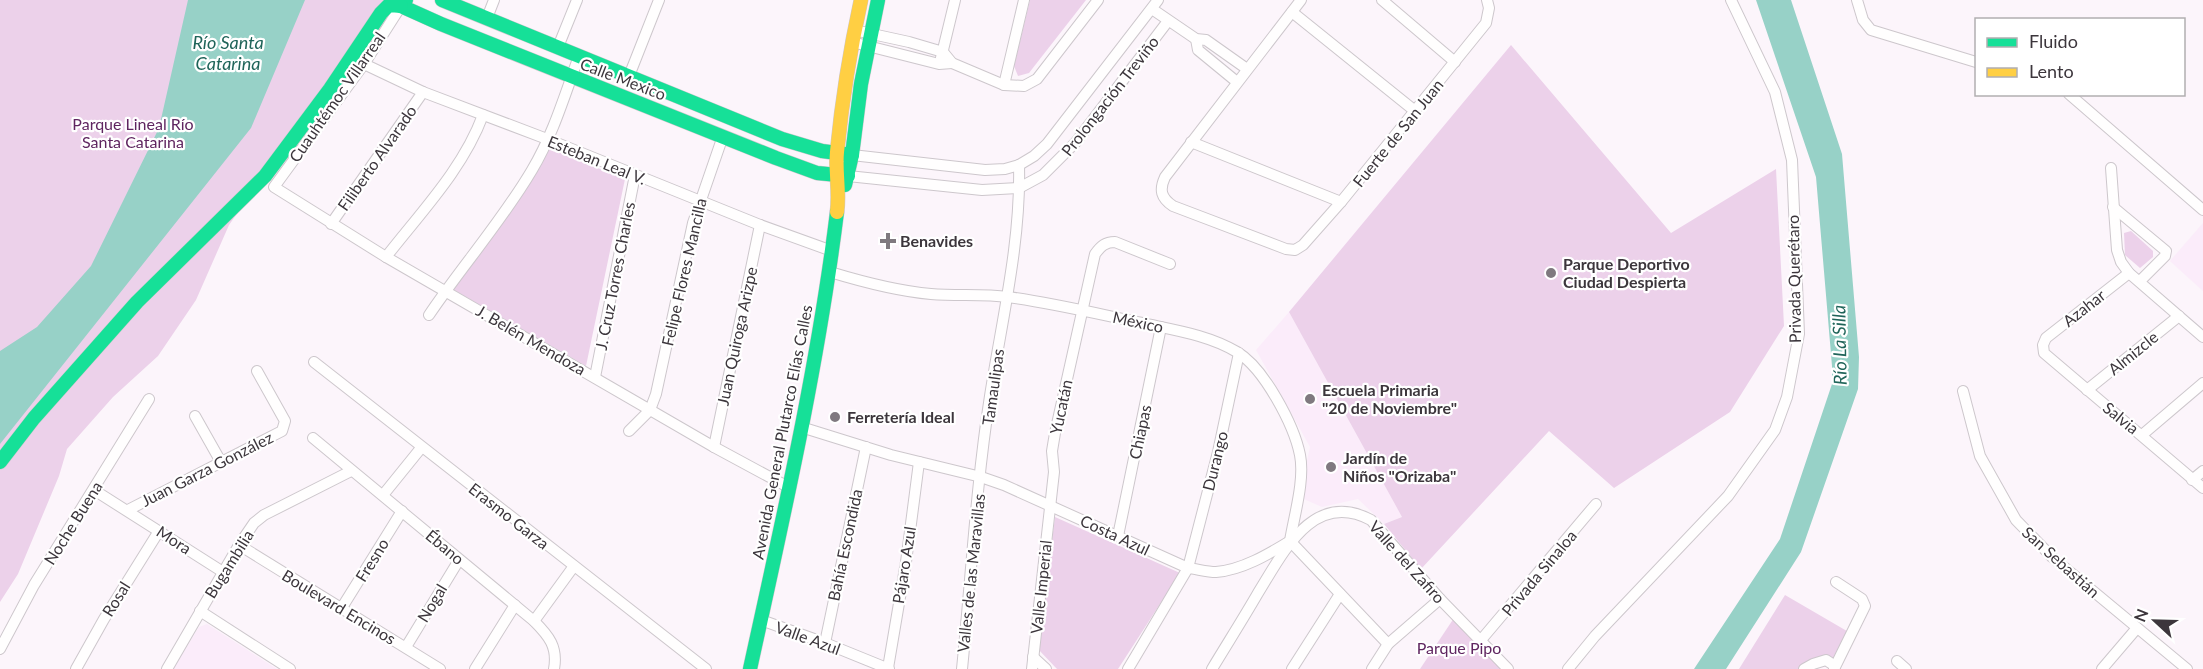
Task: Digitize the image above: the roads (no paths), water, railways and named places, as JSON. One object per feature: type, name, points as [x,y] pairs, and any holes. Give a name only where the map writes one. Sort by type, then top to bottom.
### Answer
[{"type":"main road","name":"Calle Mexico","points":[[442,0],[804,147],[852,155]]},
{"type":"main road","name":"Avenida General Plutarco Elías Calles","points":[[842,175],[837,153],[853,36],[861,0]]},
{"type":"main road","name":"Avenida General Plutarco Elías Calles","points":[[750,669],[790,488],[830,272],[842,175],[852,155],[869,39],[878,0]]},
{"type":"main road","name":"Calle Mexico","points":[[403,3],[571,77],[800,167],[842,175]]},
{"type":"main road","points":[[0,462],[34,418],[137,302],[265,176],[330,89],[381,13],[389,5],[403,3]]},
{"type":"street","points":[[487,18],[494,0]]},
{"type":"street","points":[[558,47],[577,0]]},
{"type":"street","points":[[629,76],[659,0]]},
{"type":"street","points":[[939,64],[955,0]]},
{"type":"street","points":[[1004,85],[1024,0]]},
{"type":"street","points":[[869,39],[939,64],[952,63],[1004,85],[1017,87],[1031,84],[1037,79],[1098,0]]},
{"type":"street","points":[[1301,0],[1191,142],[1341,202]]},
{"type":"street","points":[[1382,0],[1455,62]]},
{"type":"street","name":"Privada Querétaro","points":[[1568,669],[1595,636],[1728,496],[1775,430],[1787,398],[1799,334],[1791,160],[1775,92],[1731,0]]},
{"type":"street","points":[[1857,0],[1863,20],[1872,30],[1975,61]]},
{"type":"street","name":"Cuauhtémoc Villarreal","points":[[274,188],[364,64],[403,3]]},
{"type":"street","name":"Fuerte de San Juan","points":[[1191,142],[1165,177],[1161,192],[1164,200],[1173,206],[1214,222],[1286,249],[1295,250],[1303,245],[1341,202],[1486,23],[1488,4]]},
{"type":"street","points":[[1155,5],[1168,21],[1196,39],[1206,40],[1247,69]]},
{"type":"street","name":"Prolongación Treviño","points":[[852,155],[985,170],[1005,169],[1019,165],[1034,156],[1061,128],[1155,5]]},
{"type":"street","points":[[1292,12],[1415,111]]},
{"type":"street","name":"Prolongación Treviño","points":[[842,175],[982,190],[1019,188],[1043,175],[1076,142],[1168,21]]},
{"type":"street","points":[[853,36],[943,52],[952,63]]},
{"type":"street","points":[[1196,39],[1198,50],[1237,82]]},
{"type":"street","points":[[429,315],[534,168],[579,56]]},
{"type":"street","name":"Esteban Leal V.","points":[[364,64],[423,92],[547,139],[760,225],[832,251]]},
{"type":"street","name":"Filiberto Alvarado","points":[[331,224],[423,92]]},
{"type":"street","points":[[2071,96],[2203,210]]},
{"type":"street","points":[[386,257],[462,158],[475,136],[483,115]]},
{"type":"street","name":"Felipe Flores Mancilla","points":[[650,410],[660,380],[699,201],[723,136]]},
{"type":"street","points":[[1007,297],[1019,188],[1019,165]]},
{"type":"street","points":[[2111,168],[2117,250],[2121,262],[2129,273],[2203,337]]},
{"type":"street","name":"J. Cruz Torres Charles","points":[[595,377],[635,175]]},
{"type":"street","name":"J. Belén Mendoza","points":[[274,188],[386,257],[714,447],[790,488]]},
{"type":"street","points":[[2113,207],[2166,251],[2165,256],[2140,281]]},
{"type":"street","name":"Juan Quiroga Arizpe","points":[[714,447],[760,225]]},
{"type":"street","name":"Yucatán","points":[[1050,504],[1055,433],[1095,254],[1108,242],[1115,242],[1170,264]]},
{"type":"street","name":"México","points":[[830,272],[903,291],[1007,297],[1082,310],[1200,336],[1239,353],[1256,369],[1292,432],[1300,456],[1300,480],[1290,541]]},
{"type":"street","name":"Azahar","points":[[2043,345],[2046,338],[2129,273]]},
{"type":"street","name":"Tamaulipas","points":[[981,477],[990,398],[1007,297]]},
{"type":"street","name":"Almizcle","points":[[2087,390],[2179,316]]},
{"type":"street","name":"Chiapas","points":[[1118,536],[1161,327]]},
{"type":"street","name":"Salvia","points":[[2043,345],[2044,352],[2203,488]]},
{"type":"street","name":"Durango","points":[[1128,669],[1188,568],[1218,452],[1239,353]]},
{"type":"street","name":"Erasmo Garza","points":[[314,362],[706,669]]},
{"type":"street","name":"Juan Garza González","points":[[128,510],[282,431],[285,422],[257,370]]},
{"type":"street","points":[[2142,435],[2203,384]]},
{"type":"street","name":"San Sebastián","points":[[1963,391],[1980,456],[2016,520],[2052,557],[2187,669]]},
{"type":"street","name":"Noche Buena","points":[[0,649],[34,585],[149,399]]},
{"type":"street","points":[[629,430],[650,410]]},
{"type":"street","points":[[195,416],[221,462]]},
{"type":"street","name":"Costa Azul","points":[[801,427],[919,462],[981,477],[1050,504],[1188,568],[1216,572],[1237,568],[1290,541]]},
{"type":"street","name":"Ébano","points":[[313,438],[534,621],[553,642],[556,652],[554,669]]},
{"type":"street","name":"Bahía Escondida","points":[[825,643],[866,447]]},
{"type":"street","points":[[383,495],[421,448]]},
{"type":"street","name":"Pájaro Azul","points":[[888,669],[906,562],[919,462]]},
{"type":"street","name":"Bugambilia","points":[[167,669],[238,545],[254,523],[264,515],[351,471]]},
{"type":"street","points":[[2193,480],[2203,471]]},
{"type":"street","name":"Valles de las Maravillas","points":[[962,669],[981,477]]},
{"type":"street","name":"Mora","points":[[94,490],[223,572]]},
{"type":"street","name":"Valle Imperial","points":[[1032,669],[1050,504]]},
{"type":"street","points":[[1296,504],[1307,516],[1315,520]]},
{"type":"street","name":"Privada Sinaloa","points":[[1481,640],[1596,504]]},
{"type":"street","name":"Fresno","points":[[341,609],[402,511]]},
{"type":"street","name":"Valle del Zafiro","points":[[1290,541],[1315,520],[1328,514],[1346,512],[1360,514],[1371,520],[1440,599],[1508,669]]},
{"type":"street","name":"Rosal","points":[[76,669],[159,531]]},
{"type":"street","points":[[1212,669],[1290,541],[1388,644]]},
{"type":"street","name":"Boulevard Encinos","points":[[238,545],[440,669]]},
{"type":"street","name":"Nogal","points":[[406,647],[459,560]]},
{"type":"street","points":[[534,621],[574,566]]},
{"type":"street","points":[[1804,669],[1826,660],[1834,667],[1863,614],[1865,606],[1862,599],[1836,582]]},
{"type":"street","points":[[1292,669],[1340,594]]},
{"type":"street","points":[[1372,669],[1388,644],[1440,599]]},
{"type":"street","points":[[475,669],[515,605]]},
{"type":"street","points":[[200,611],[290,669]]},
{"type":"street","name":"Valle Azul","points":[[761,620],[888,669]]},
{"type":"street","points":[[2102,669],[2138,628]]},
{"type":"street","points":[[1033,657],[1046,669]]},
{"type":"water","name":"Río Santa Catarina","points":[[188,0],[305,0],[251,128],[0,444],[0,351],[37,327],[91,266],[159,128]]},
{"type":"water","name":"Río La Silla","points":[[1756,0],[1791,0],[1842,154],[1859,357],[1858,389],[1801,552],[1726,669],[1694,669],[1780,539],[1832,384],[1816,177]]},
{"type":"place","name":"Benavides","points":[[888,241]]},
{"type":"place","name":"Parque Deportivo Ciudad Despierta","points":[[1551,273]]},
{"type":"place","name":"Escuela Primaria \"20 de Noviembre\"","points":[[1310,399]]},
{"type":"place","name":"Ferretería Ideal","points":[[835,417]]},
{"type":"place","name":"Jardín de Niños \"Orizaba\"","points":[[1331,467]]},
{"type":"park label","name":"Parque Lineal Río Santa Catarina","points":[[133,133]]},
{"type":"park label","name":"Parque Pipo","points":[[1459,648]]}]
